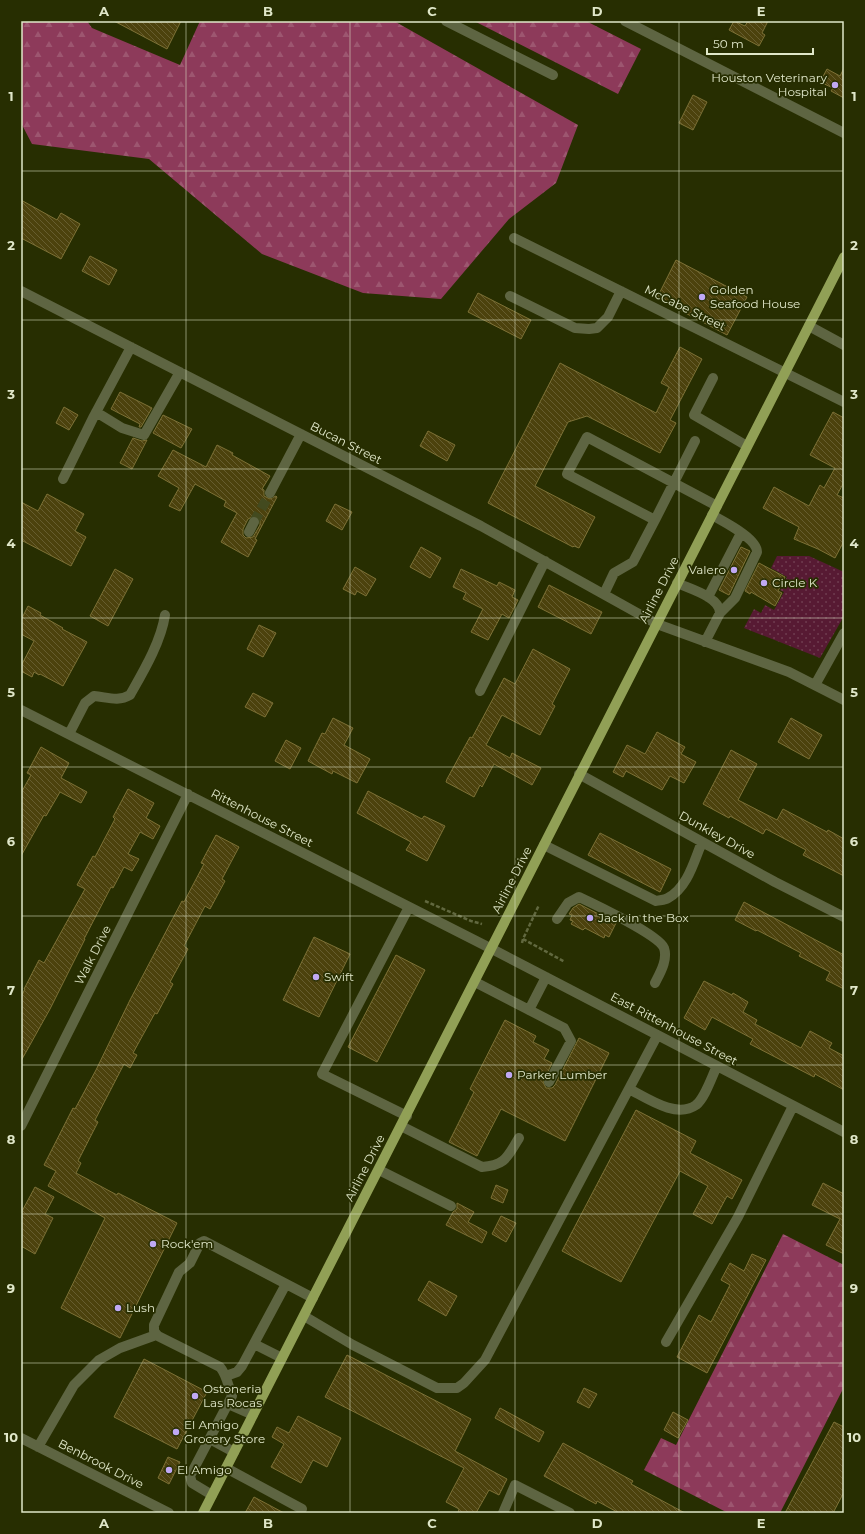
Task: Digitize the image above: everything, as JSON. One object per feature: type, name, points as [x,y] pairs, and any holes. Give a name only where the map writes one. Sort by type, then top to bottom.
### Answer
[{"type":"main road","name":"Airline Drive","points":[[203,1513],[407,1116],[579,774],[844,257]]},
{"type":"street","points":[[446,21],[554,75]]},
{"type":"street","points":[[625,21],[844,133]]},
{"type":"street","name":"McCabe Street","points":[[514,238],[844,402]]},
{"type":"street","name":"Bucan Street","points":[[21,291],[481,526],[657,624],[789,672],[844,700]]},
{"type":"street","points":[[510,296],[575,328],[589,329],[597,328],[608,317],[621,291]]},
{"type":"street","points":[[809,326],[844,344]]},
{"type":"street","points":[[63,479],[96,412],[131,347]]},
{"type":"street","points":[[96,412],[122,428],[144,435],[180,372]]},
{"type":"street","points":[[713,378],[694,414],[747,446]]},
{"type":"street","points":[[270,493],[301,434]]},
{"type":"street","points":[[655,520],[567,474],[587,437],[674,483],[715,510],[751,541],[757,550],[735,598],[720,613],[705,642]]},
{"type":"street","points":[[604,594],[614,573],[634,562],[695,441]]},
{"type":"street","points":[[249,532],[254,522]]},
{"type":"street","points":[[708,597],[741,533]]},
{"type":"street","points":[[480,690],[545,561]]},
{"type":"street","points":[[677,583],[708,597],[718,605],[720,613]]},
{"type":"street","points":[[69,734],[85,703],[94,696],[115,700],[125,698],[130,695],[159,639],[163,627],[164,615]]},
{"type":"street","points":[[815,685],[844,633]]},
{"type":"street","name":"Rittenhouse Street","points":[[21,710],[492,949]]},
{"type":"street","name":"Dunkley Drive","points":[[579,774],[775,882],[844,917]]},
{"type":"street","name":"Walk Drive","points":[[21,1126],[188,794]]},
{"type":"street","points":[[544,845],[656,901],[668,899],[680,888],[686,880],[702,842]]},
{"type":"street","points":[[557,918],[568,903],[579,897],[657,939],[664,947],[665,959],[655,983]]},
{"type":"street","points":[[407,1116],[322,1074],[409,907]]},
{"type":"street","name":"East Rittenhouse Street","points":[[492,949],[844,1132]]},
{"type":"street","points":[[529,1010],[546,977]]},
{"type":"street","points":[[475,982],[564,1028],[571,1041],[549,1082]]},
{"type":"street","points":[[304,1316],[353,1345],[437,1388],[457,1388],[464,1383],[485,1360],[658,1036]]},
{"type":"street","points":[[629,1089],[666,1107],[683,1110],[696,1104],[700,1099],[717,1066]]},
{"type":"street","points":[[666,1342],[738,1217],[792,1106]]},
{"type":"street","points":[[401,1126],[482,1167],[495,1166],[504,1161],[519,1138]]},
{"type":"street","points":[[379,1170],[451,1206]]},
{"type":"street","points":[[212,1495],[192,1483],[190,1476],[232,1396],[226,1376],[220,1367],[156,1335],[154,1331],[154,1325],[180,1272],[190,1264],[200,1243],[204,1241],[313,1298]]},
{"type":"street","points":[[226,1376],[236,1372],[242,1366],[286,1284]]},
{"type":"street","points":[[38,1447],[74,1385],[99,1360],[120,1348],[156,1335]]},
{"type":"street","points":[[254,1344],[282,1358]]},
{"type":"street","points":[[228,1404],[253,1415]]},
{"type":"street","name":"Benbrook Drive","points":[[21,1438],[169,1513]]},
{"type":"street","points":[[210,1439],[234,1452]]},
{"type":"street","points":[[226,1468],[302,1509]]},
{"type":"street","points":[[503,1513],[515,1485],[570,1513]]},
{"type":"path","points":[[522,943],[539,905]]},
{"type":"path","points":[[523,938],[565,962]]},
{"type":"shaded area","points":[[777,556],[809,556],[844,572],[844,616],[820,658],[744,628],[754,609],[761,613],[765,605],[774,610],[784,592],[780,590],[787,577],[771,568]]},
{"type":"green space","points":[[21,21],[87,21],[92,28],[180,65],[200,21],[394,21],[578,125],[556,183],[509,219],[441,299],[363,293],[262,254],[149,159],[32,144],[21,123]]},
{"type":"green space","points":[[474,21],[586,21],[641,49],[618,94]]},
{"type":"green space","points":[[783,1234],[844,1265],[844,1387],[780,1513],[728,1513],[644,1470],[661,1438],[676,1445]]},
{"type":"building","points":[[114,21],[181,21],[167,49]]},
{"type":"building","points":[[734,21],[745,26],[748,21],[768,21],[762,33],[765,35],[759,46],[729,30]]},
{"type":"building","name":"Houston Veterinary Hospital","points":[[844,68],[844,98],[831,91],[833,88],[820,82],[827,69],[840,76]]},
{"type":"building","points":[[693,95],[707,102],[693,130],[679,123]]},
{"type":"building","points":[[21,200],[57,220],[61,213],[80,224],[61,259],[21,238]]},
{"type":"building","points":[[90,256],[117,270],[109,285],[82,271]]},
{"type":"building","name":"Golden Seafood House","points":[[676,260],[747,297],[727,335],[657,298]]},
{"type":"building","points":[[478,293],[531,320],[521,339],[468,312]]},
{"type":"building","points":[[680,347],[702,359],[670,420],[676,423],[660,453],[587,416],[568,422],[535,486],[595,517],[579,548],[573,547],[488,503],[560,363],[656,413],[669,387],[661,383]]},
{"type":"building","points":[[120,392],[152,408],[141,427],[139,427],[140,424],[111,409]]},
{"type":"building","points":[[64,407],[78,415],[69,430],[56,423]]},
{"type":"building","points":[[833,412],[844,418],[844,482],[837,495],[844,498],[844,541],[835,558],[794,539],[799,527],[763,508],[774,487],[809,506],[820,485],[824,488],[835,468],[810,455]]},
{"type":"building","points":[[163,415],[192,429],[181,448],[153,433]]},
{"type":"building","points":[[428,431],[455,445],[447,461],[420,446]]},
{"type":"building","points":[[133,438],[142,441],[147,440],[132,469],[120,463]]},
{"type":"building","points":[[217,445],[270,476],[262,489],[264,490],[264,496],[270,499],[276,496],[277,497],[255,539],[257,540],[248,557],[221,542],[237,513],[224,506],[226,501],[195,484],[180,511],[169,506],[179,488],[158,476],[173,450],[206,467]],"holes":[[[254,516],[260,519],[260,525],[253,537],[246,538],[243,535],[243,529],[248,519]]]},
{"type":"building","points":[[47,494],[84,514],[75,531],[86,537],[71,566],[21,540],[21,502],[38,511]]},
{"type":"building","points":[[335,504],[352,512],[342,530],[326,521]]},
{"type":"building","points":[[421,547],[441,558],[430,578],[410,567]]},
{"type":"building","name":"Valero","points":[[741,547],[750,551],[729,595],[719,590]]},
{"type":"building","name":"Circle K","points":[[759,563],[785,577],[778,591],[782,593],[775,606],[751,592],[750,594],[745,591]]},
{"type":"building","points":[[355,567],[376,579],[366,596],[357,591],[355,595],[343,589]]},
{"type":"building","points":[[115,569],[133,579],[108,626],[90,616]]},
{"type":"building","points":[[461,569],[497,586],[499,582],[515,590],[512,597],[518,600],[509,618],[502,614],[488,640],[471,632],[483,609],[463,599],[466,593],[453,587]]},
{"type":"building","points":[[549,585],[602,612],[591,634],[538,607]]},
{"type":"building","points":[[28,606],[41,613],[40,615],[63,628],[62,629],[87,642],[63,686],[40,674],[39,675],[34,672],[32,677],[21,671],[21,666],[34,641],[21,634],[21,620]]},
{"type":"building","points":[[259,625],[276,633],[263,657],[247,649]]},
{"type":"building","points":[[533,649],[570,669],[552,704],[555,706],[540,735],[502,715],[486,745],[510,758],[512,753],[541,768],[532,785],[494,764],[482,787],[480,785],[474,797],[446,782],[447,779],[470,737],[472,738],[504,678],[515,684]]},
{"type":"building","points":[[253,693],[273,703],[265,717],[245,707]]},
{"type":"building","points":[[333,718],[353,728],[344,745],[370,759],[357,783],[333,771],[332,774],[308,761],[322,733],[325,734]]},
{"type":"building","points":[[791,718],[822,735],[809,759],[778,742]]},
{"type":"building","points":[[657,732],[685,747],[681,754],[696,762],[684,783],[670,776],[662,790],[626,771],[623,777],[613,772],[627,745],[645,754]]},
{"type":"building","points":[[286,740],[301,748],[290,769],[275,761]]},
{"type":"building","points":[[41,747],[69,763],[61,778],[87,792],[81,803],[60,792],[46,816],[44,815],[21,856],[21,793],[31,775],[27,773]]},
{"type":"building","points":[[731,750],[757,764],[738,800],[777,820],[783,809],[827,832],[828,830],[844,839],[844,876],[803,855],[806,850],[766,829],[763,834],[730,816],[729,818],[703,804]]},
{"type":"building","points":[[128,789],[154,803],[146,818],[160,826],[153,839],[140,832],[128,854],[139,859],[132,871],[124,867],[113,888],[111,887],[50,1009],[21,1061],[21,997],[24,989],[39,960],[44,963],[85,889],[77,885],[93,856],[95,857],[115,819],[113,817]]},
{"type":"building","points":[[368,791],[422,819],[424,816],[445,826],[427,861],[406,850],[411,842],[357,813]]},
{"type":"building","points":[[600,833],[671,869],[660,892],[588,855]]},
{"type":"building","points":[[216,835],[239,847],[222,879],[225,881],[210,909],[205,906],[184,946],[188,949],[170,982],[173,984],[157,1014],[155,1013],[133,1053],[137,1055],[130,1068],[124,1064],[95,1120],[98,1122],[78,1161],[81,1163],[76,1173],[117,1195],[118,1193],[177,1223],[120,1338],[61,1308],[105,1218],[48,1186],[56,1171],[44,1165],[73,1108],[75,1109],[96,1070],[130,1000],[182,901],[184,902],[204,864],[201,863]]},
{"type":"building","points":[[744,902],[844,955],[844,989],[826,980],[830,972],[799,956],[801,953],[735,920]]},
{"type":"building","name":"Jack in the Box","points":[[579,904],[616,923],[609,937],[605,935],[604,938],[585,928],[583,930],[571,924],[573,921],[570,920],[572,915],[569,914],[573,908]]},
{"type":"building","name":"Swift","points":[[314,937],[350,954],[319,1017],[283,1000]]},
{"type":"building","name":"Swift","points":[[396,955],[425,970],[377,1062],[348,1047]]},
{"type":"building","points":[[704,981],[732,995],[733,993],[748,1002],[743,1012],[757,1020],[755,1024],[801,1048],[810,1031],[832,1043],[829,1048],[844,1056],[844,1090],[815,1074],[814,1077],[750,1044],[753,1039],[712,1017],[705,1030],[684,1018]]},
{"type":"building","name":"Parker Lumber","points":[[505,1020],[536,1036],[533,1042],[549,1050],[544,1059],[552,1063],[543,1082],[546,1088],[552,1088],[555,1085],[579,1038],[609,1053],[565,1141],[501,1109],[477,1156],[449,1142],[474,1092],[470,1089]]},
{"type":"building","points":[[636,1110],[696,1141],[690,1153],[742,1180],[732,1199],[727,1196],[712,1224],[693,1214],[708,1186],[680,1171],[621,1282],[562,1251]]},
{"type":"building","points":[[823,1183],[844,1194],[844,1254],[826,1245],[840,1219],[812,1205]]},
{"type":"building","points":[[496,1185],[508,1190],[503,1203],[491,1198]]},
{"type":"building","points":[[35,1187],[54,1197],[45,1214],[53,1218],[35,1254],[21,1246],[21,1213]]},
{"type":"building","points":[[457,1203],[474,1212],[468,1222],[487,1232],[482,1243],[446,1225],[453,1212],[457,1209]]},
{"type":"building","points":[[501,1216],[516,1223],[506,1242],[492,1234]]},
{"type":"building","points":[[752,1254],[766,1260],[707,1373],[677,1357],[699,1315],[711,1322],[730,1285],[721,1280],[730,1263],[744,1271]]},
{"type":"building","points":[[429,1281],[457,1296],[446,1316],[418,1300]]},
{"type":"building","points":[[347,1355],[471,1419],[455,1451],[507,1479],[499,1495],[489,1490],[476,1513],[458,1513],[459,1509],[446,1502],[464,1468],[325,1397]]},
{"type":"building","points":[[144,1359],[207,1392],[177,1449],[114,1417]]},
{"type":"building","points":[[584,1388],[597,1394],[589,1408],[577,1402]]},
{"type":"building","points":[[500,1408],[544,1432],[539,1442],[495,1418]]},
{"type":"building","points":[[673,1412],[688,1420],[678,1438],[664,1430]]},
{"type":"building","points":[[298,1416],[341,1438],[327,1467],[313,1460],[301,1483],[271,1467],[284,1444],[272,1437],[277,1427],[289,1433]]},
{"type":"building","points":[[834,1422],[844,1427],[844,1492],[833,1513],[785,1513]]},
{"type":"building","points":[[563,1443],[633,1481],[631,1484],[685,1513],[619,1513],[597,1501],[596,1504],[544,1476]]},
{"type":"building","name":"El Amigo","points":[[168,1457],[180,1462],[169,1484],[158,1478]]},
{"type":"building","points":[[254,1497],[284,1513],[245,1513]]},
{"type":"tunnel","points":[[254,522],[270,493]]},
{"type":"place","name":"Houston Veterinary Hospital","points":[[835,85]]},
{"type":"place","name":"Golden Seafood House","points":[[702,297]]},
{"type":"place","name":"Valero","points":[[734,570]]},
{"type":"place","name":"Circle K","points":[[764,583]]},
{"type":"place","name":"Jack in the Box","points":[[590,918]]},
{"type":"place","name":"Swift","points":[[316,977]]},
{"type":"place","name":"Parker Lumber","points":[[509,1075]]},
{"type":"place","name":"Rock'em","points":[[153,1244]]},
{"type":"place","name":"Lush","points":[[118,1308]]},
{"type":"place","name":"Ostoneria Las Rocas","points":[[195,1396]]},
{"type":"place","name":"El Amigo Grocery Store","points":[[176,1432]]},
{"type":"place","name":"El Amigo","points":[[169,1470]]}]
